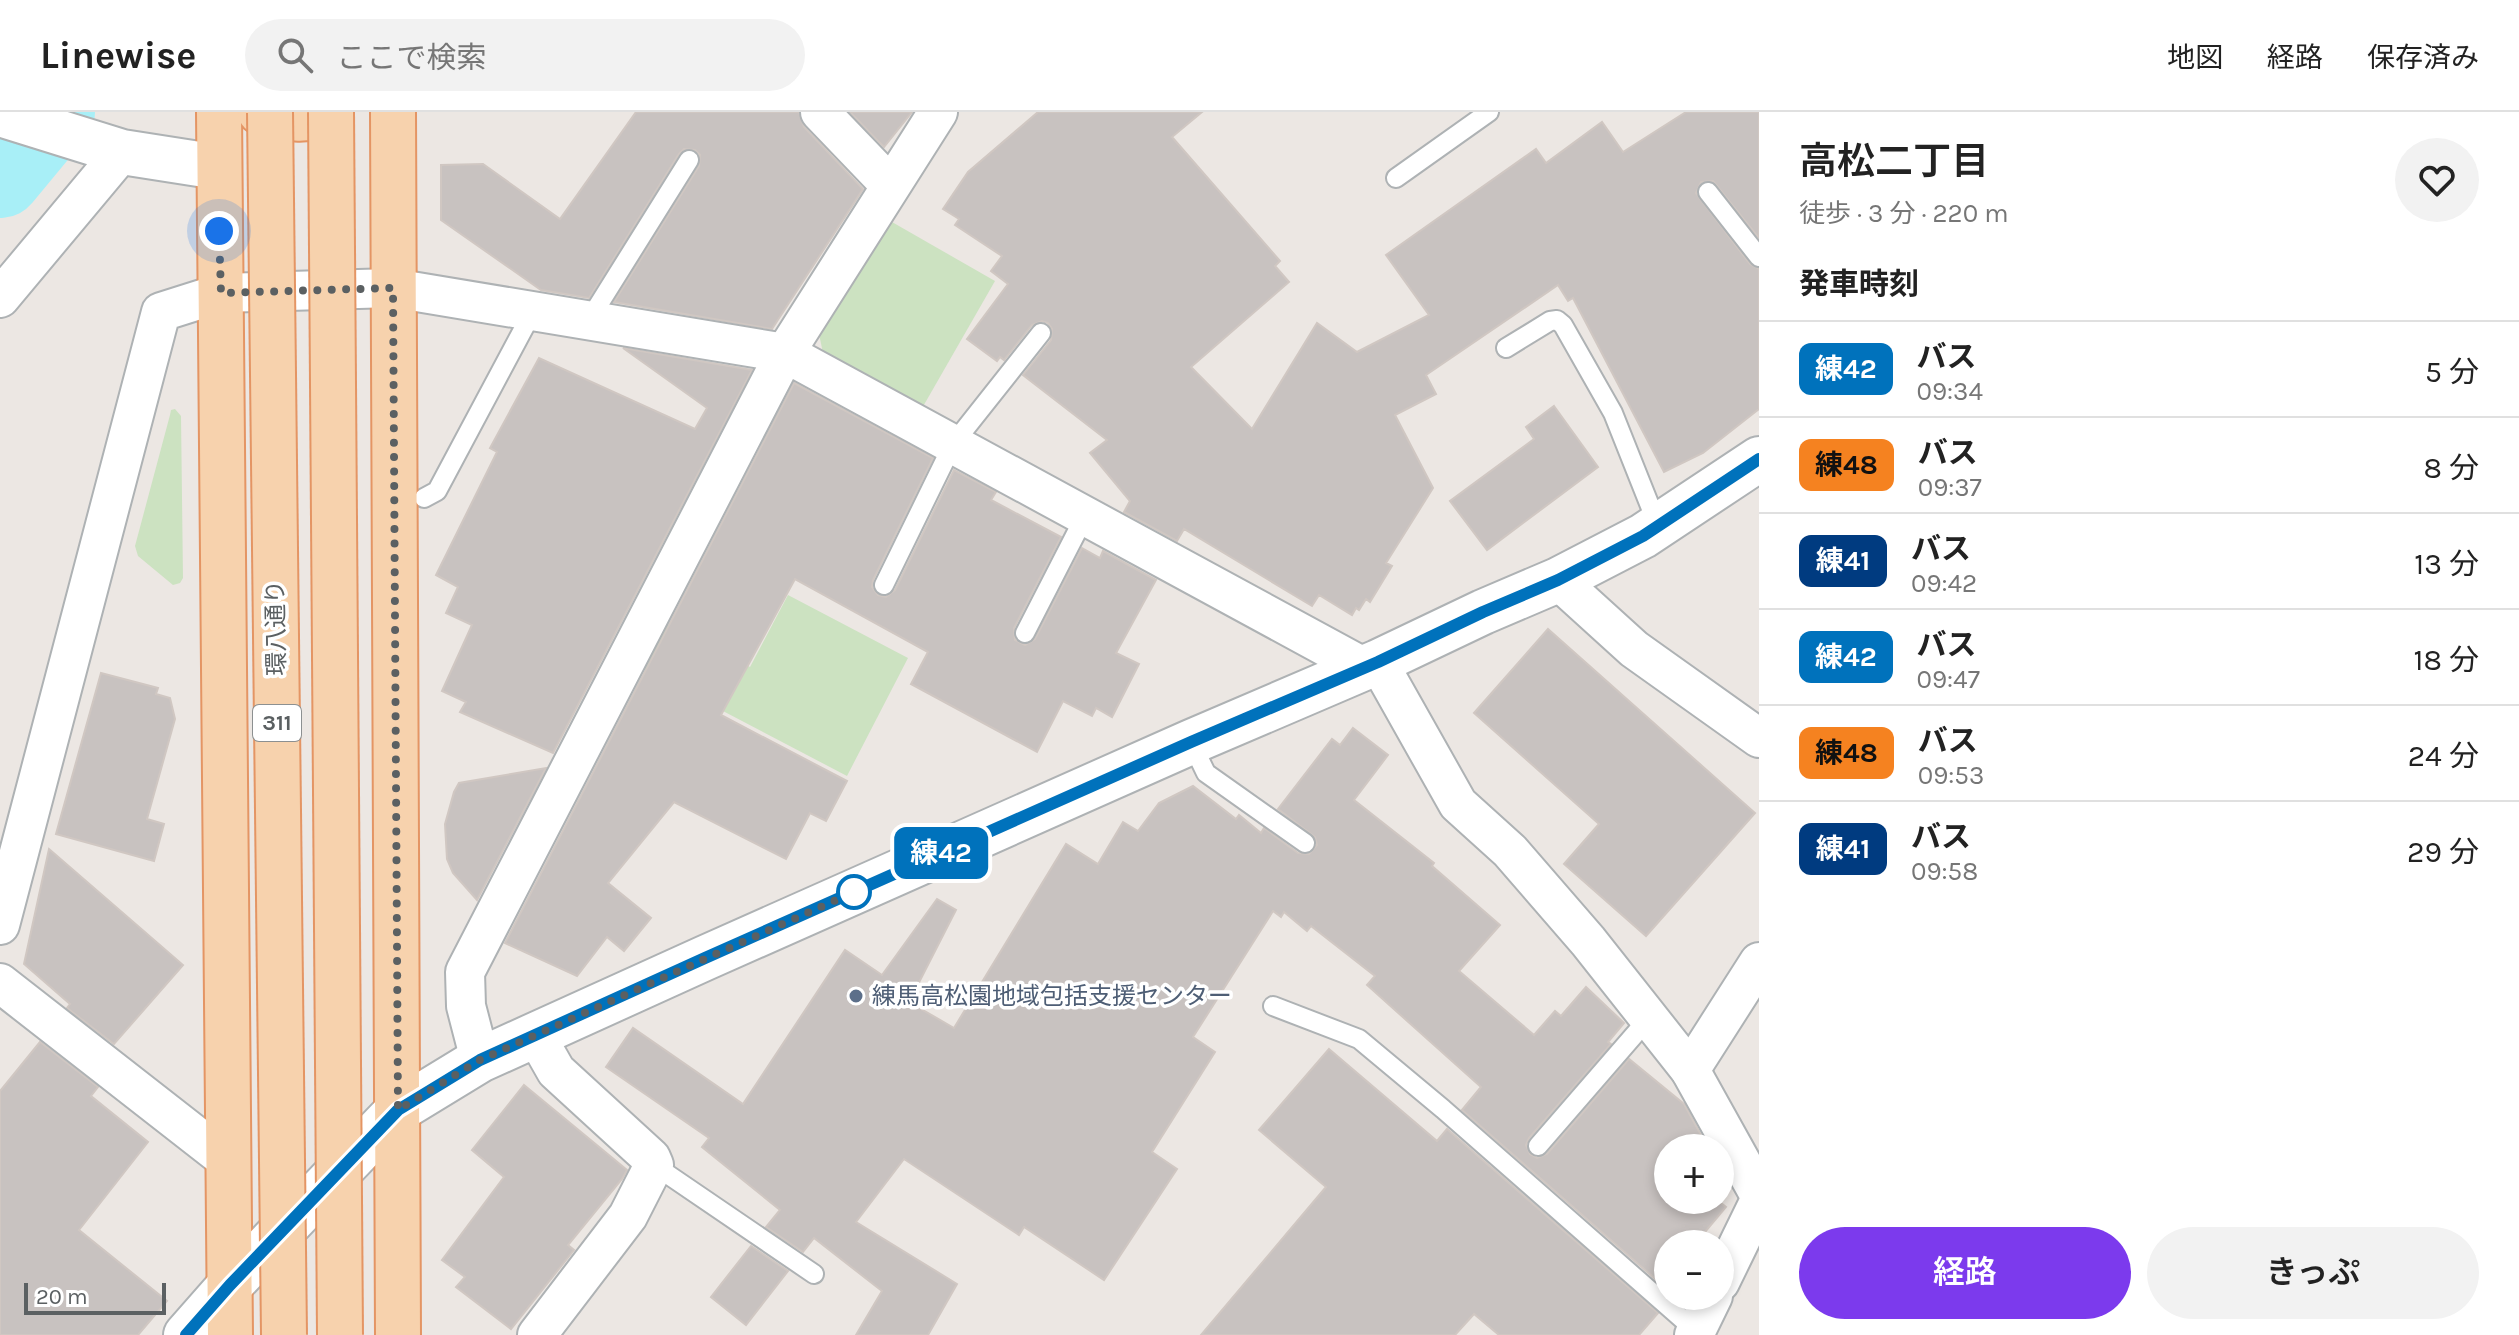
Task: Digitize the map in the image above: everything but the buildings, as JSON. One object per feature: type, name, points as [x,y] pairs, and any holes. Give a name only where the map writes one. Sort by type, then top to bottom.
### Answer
[{"type":"main road","name":"311","points":[[219,112],[230,1335]]},
{"type":"main road","points":[[260,112],[298,120],[316,117],[323,112]]},
{"type":"main road","name":"環八通り","points":[[270,112],[284,1335]]},
{"type":"main road","name":"311","points":[[331,112],[340,1335]]},
{"type":"main road","points":[[393,112],[398,1335]]},
{"type":"street","points":[[820,112],[890,185]]},
{"type":"street","points":[[480,1060],[466,1006],[465,972],[785,353],[938,112]]},
{"type":"street","points":[[0,114],[103,146],[218,167]]},
{"type":"street","points":[[0,298],[103,146]]},
{"type":"street","points":[[0,925],[161,312],[221,293],[393,288],[785,353],[1085,516],[1372,665],[1458,804],[1510,851],[1588,941],[1690,1070],[1759,1194]]},
{"type":"street","points":[[186,1335],[398,1110],[480,1060],[1558,580],[1659,526],[1759,459]]},
{"type":"street","points":[[1558,580],[1634,649],[1759,738]]},
{"type":"street","points":[[1690,1070],[1759,962]]},
{"type":"street","points":[[0,983],[228,1161]]},
{"type":"street","points":[[535,1034],[556,1071],[651,1158],[654,1165],[628,1216],[537,1335]]},
{"type":"street","points":[[1734,1253],[1759,1202]]},
{"type":"street","points":[[1695,1333],[1706,1310]]},
{"type":"lane","points":[[1396,178],[1484,114]]},
{"type":"lane","points":[[589,320],[689,160]]},
{"type":"lane","points":[[1708,192],[1759,257]]},
{"type":"lane","points":[[424,498],[437,491],[533,311]]},
{"type":"lane","points":[[1506,348],[1550,321],[1557,320],[1563,325],[1613,413],[1659,526]]},
{"type":"lane","points":[[884,585],[953,444],[1041,333]]},
{"type":"lane","points":[[1025,633],[1085,516]]},
{"type":"lane","points":[[1191,742],[1206,773],[1305,843]]},
{"type":"lane","points":[[1273,1006],[1359,1039],[1443,1109],[1695,1333]]},
{"type":"lane","points":[[1538,1146],[1648,1019]]},
{"type":"lane","points":[[654,1165],[814,1274]]},
{"type":"green space","points":[[885,218],[995,281],[921,410],[823,353],[819,334]]},
{"type":"green space","points":[[175,409],[181,416],[183,578],[173,585],[138,556],[135,546],[171,410]]},
{"type":"green space","points":[[788,595],[908,658],[847,776],[637,666],[661,621],[750,667]]},
{"type":"waterway","points":[[0,176],[53,112]]},
{"type":"bus line","name":"練42","points":[[186,1335],[398,1110],[480,1060],[1558,580],[1643,536],[1759,459]]},
{"type":"place","name":"練馬高松園地域包括支援センター","points":[[856,996]]},
{"type":"route","points":[[219,231],[221,293],[393,288],[398,1110],[480,1060],[854,892]]}]
